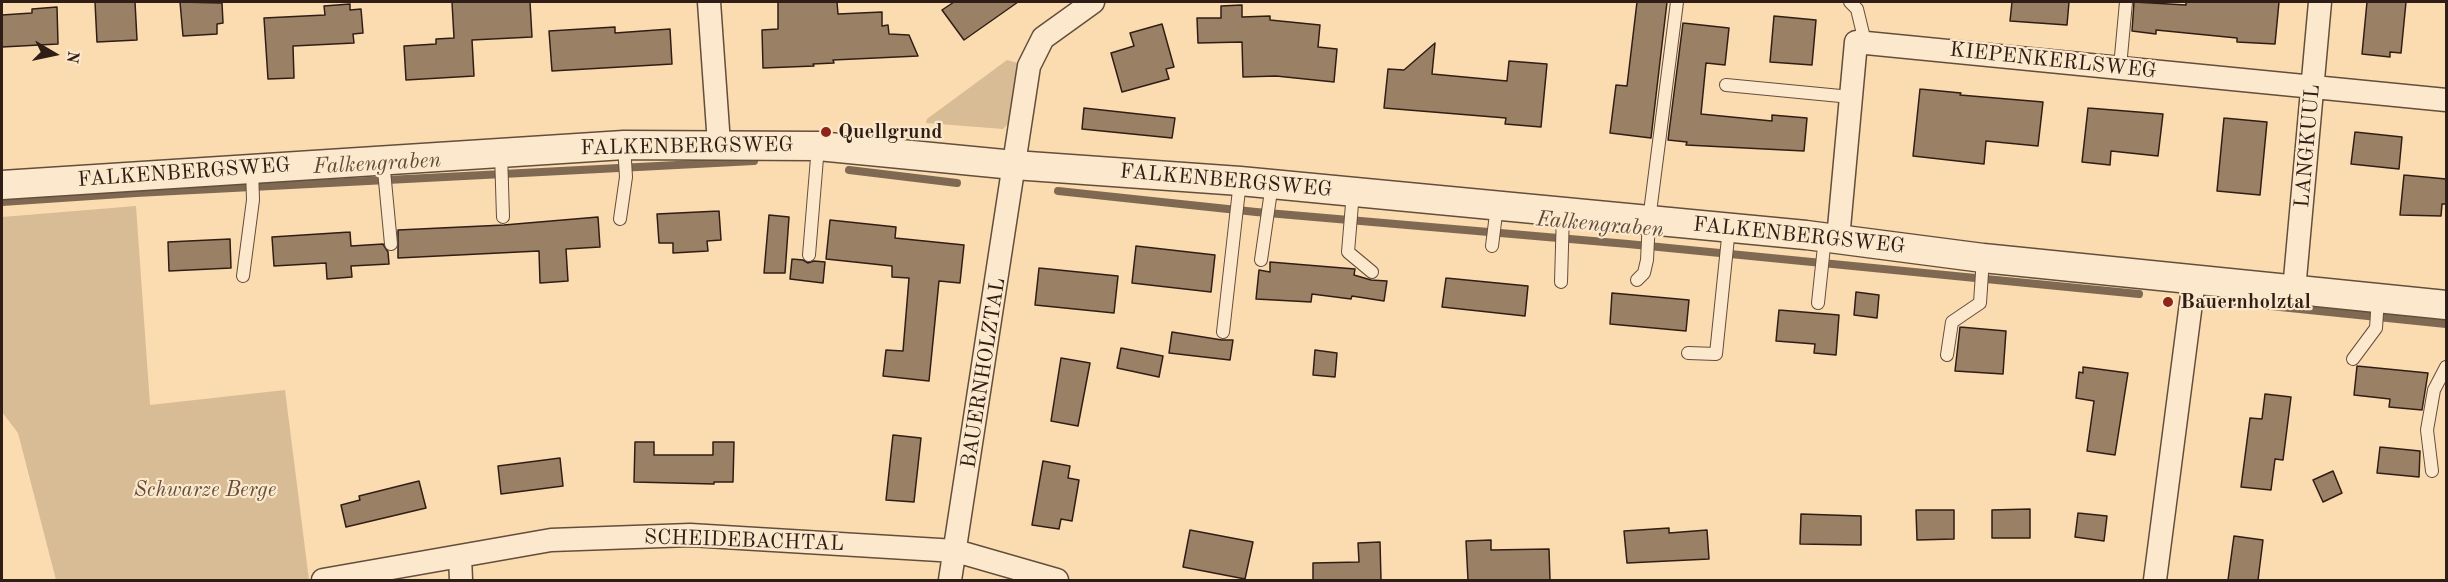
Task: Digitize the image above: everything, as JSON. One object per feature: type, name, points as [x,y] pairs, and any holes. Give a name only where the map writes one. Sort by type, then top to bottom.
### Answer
[{"type":"street","points":[[709,2],[719,144]]},
{"type":"street","name":"LANGKUUL","points":[[2294,290],[2320,2]]},
{"type":"street","name":"BAUERNHOLZTAL","points":[[950,580],[1029,66],[1043,38],[1080,5]]},
{"type":"street","points":[[1828,244],[1851,97],[1856,42],[1865,42]]},
{"type":"street","name":"KIEPENKERLSWEG","points":[[1865,42],[2446,100]]},
{"type":"street","name":"FALKENBERGSWEG","points":[[2,185],[252,181],[501,166],[719,144],[818,146],[1014,165],[1239,192],[1270,203],[1352,202],[1494,229],[1563,222],[1727,238],[1828,244],[1981,272],[2194,280],[2294,290],[2378,310],[2446,304]]},
{"type":"street","points":[[2155,580],[2194,280]]},
{"type":"street","name":"SCHEIDEBACHTAL","points":[[323,580],[550,540],[690,535],[956,551],[1057,580]]},
{"type":"street","points":[[460,557],[461,580]]},
{"type":"lane","points":[[1637,279],[1644,273],[1677,2]]},
{"type":"lane","points":[[1850,2],[1857,9],[1865,42]]},
{"type":"lane","points":[[2120,67],[2126,2]]},
{"type":"lane","points":[[1726,85],[1851,97]]},
{"type":"lane","points":[[809,255],[818,146]]},
{"type":"lane","points":[[620,219],[626,174],[625,152]]},
{"type":"lane","points":[[501,166],[503,217]]},
{"type":"lane","points":[[383,174],[391,244]]},
{"type":"lane","points":[[243,276],[252,181]]},
{"type":"lane","points":[[1223,332],[1239,192]]},
{"type":"lane","points":[[1352,202],[1348,252],[1372,273]]},
{"type":"lane","points":[[1262,260],[1270,203]]},
{"type":"lane","points":[[1561,282],[1564,247],[1563,222]]},
{"type":"lane","points":[[1688,353],[1716,354],[1727,238]]},
{"type":"lane","points":[[1818,303],[1821,271],[1828,244]]},
{"type":"lane","points":[[1947,355],[1952,322],[1980,303],[1981,272]]},
{"type":"lane","points":[[2353,359],[2376,328],[2378,310]]},
{"type":"lane","points":[[2432,471],[2427,430],[2434,390],[2446,367]]},
{"type":"green space","points":[[1007,60],[1018,63],[1008,124],[1003,129],[926,123],[927,119]]},
{"type":"green space","name":"Schwarze Berge","points":[[136,206],[150,405],[285,390],[309,580],[56,580],[18,433],[2,412],[2,217]]},
{"type":"building","points":[[95,2],[135,2],[137,40],[97,42]]},
{"type":"building","points":[[180,2],[222,3],[223,23],[217,24],[217,34],[183,36]]},
{"type":"building","points":[[452,2],[530,2],[532,37],[472,40],[474,76],[406,80],[404,46],[436,44],[436,39],[454,38]]},
{"type":"building","points":[[778,2],[837,2],[838,14],[882,12],[882,26],[888,25],[889,34],[909,35],[918,56],[833,60],[834,63],[813,64],[814,66],[763,68],[762,30],[778,29]]},
{"type":"building","points":[[954,2],[1018,2],[964,40],[942,10]]},
{"type":"building","points":[[1637,2],[1667,2],[1651,138],[1610,133],[1616,85],[1627,86]]},
{"type":"building","points":[[2012,2],[2069,2],[2067,25],[2010,21]]},
{"type":"building","points":[[2134,2],[2186,5],[2186,2],[2279,2],[2275,44],[2237,42],[2237,38],[2156,30],[2156,34],[2132,31]]},
{"type":"building","points":[[2367,2],[2406,2],[2401,53],[2390,52],[2390,57],[2362,54]]},
{"type":"building","points":[[350,4],[350,10],[361,9],[363,33],[353,34],[354,43],[293,46],[294,78],[268,79],[264,18],[325,15],[324,6]]},
{"type":"building","points":[[1242,5],[1242,17],[1270,16],[1270,20],[1320,25],[1318,47],[1337,49],[1334,82],[1276,76],[1243,77],[1242,42],[1198,43],[1197,18],[1221,18],[1221,6]]},
{"type":"building","points":[[57,7],[58,44],[2,47],[2,15],[32,13],[32,9]]},
{"type":"building","points":[[1774,16],[1816,20],[1812,65],[1770,62]]},
{"type":"building","points":[[1683,23],[1729,28],[1725,65],[1706,63],[1701,114],[1772,121],[1772,115],[1807,118],[1804,151],[1686,145],[1687,142],[1668,140]]},
{"type":"building","points":[[1162,24],[1174,67],[1166,69],[1169,79],[1122,92],[1111,53],[1134,46],[1130,33]]},
{"type":"building","points":[[615,27],[615,33],[670,29],[672,64],[552,71],[549,31]]},
{"type":"building","points":[[1435,43],[1432,74],[1507,81],[1509,61],[1547,64],[1541,127],[1505,124],[1506,118],[1384,108],[1388,69],[1404,70]]},
{"type":"building","points":[[1920,89],[2043,102],[2038,146],[1986,141],[1984,164],[1913,156]]},
{"type":"building","points":[[1084,108],[1175,118],[1172,138],[1082,129]]},
{"type":"building","points":[[2088,108],[2163,114],[2158,156],[2111,151],[2110,165],[2082,162]]},
{"type":"building","points":[[2224,118],[2267,122],[2260,195],[2217,191]]},
{"type":"building","points":[[2355,132],[2402,137],[2399,169],[2351,164]]},
{"type":"building","points":[[2404,175],[2446,179],[2446,204],[2442,204],[2441,216],[2400,215]]},
{"type":"building","points":[[719,211],[721,240],[707,241],[708,251],[673,253],[673,243],[659,243],[657,214]]},
{"type":"building","points":[[769,215],[789,217],[785,273],[764,273]]},
{"type":"building","points":[[598,217],[600,247],[566,249],[568,281],[540,283],[539,251],[398,258],[398,230],[504,225]]},
{"type":"building","points":[[830,220],[896,227],[895,238],[964,245],[960,283],[939,281],[929,381],[883,376],[886,350],[903,351],[909,278],[892,277],[892,266],[826,259]]},
{"type":"building","points":[[350,232],[351,246],[383,244],[388,252],[389,264],[351,266],[352,277],[327,279],[326,263],[274,266],[272,237]]},
{"type":"building","points":[[230,239],[231,268],[169,271],[168,242]]},
{"type":"building","points":[[1136,246],[1215,255],[1211,292],[1132,283]]},
{"type":"building","points":[[792,259],[808,263],[825,262],[823,283],[790,279]]},
{"type":"building","points":[[1270,262],[1355,269],[1354,275],[1371,280],[1387,281],[1384,301],[1352,296],[1351,299],[1312,294],[1311,302],[1256,299],[1259,270],[1270,272]]},
{"type":"building","points":[[1039,268],[1118,276],[1114,313],[1035,305]]},
{"type":"building","points":[[1446,278],[1528,286],[1525,316],[1442,307]]},
{"type":"building","points":[[1856,292],[1879,295],[1877,318],[1854,315]]},
{"type":"building","points":[[1612,293],[1689,300],[1686,331],[1610,324]]},
{"type":"building","points":[[1779,310],[1839,315],[1836,355],[1814,353],[1815,344],[1776,341]]},
{"type":"building","points":[[1960,327],[2006,331],[2003,374],[1955,371]]},
{"type":"building","points":[[1172,332],[1233,340],[1230,360],[1169,353]]},
{"type":"building","points":[[1121,348],[1163,356],[1159,377],[1117,368]]},
{"type":"building","points":[[1315,350],[1337,353],[1335,377],[1313,375]]},
{"type":"building","points":[[1061,358],[1090,363],[1078,426],[1051,421]]},
{"type":"building","points":[[2357,366],[2428,373],[2422,410],[2389,407],[2390,399],[2354,395]]},
{"type":"building","points":[[2083,367],[2128,373],[2115,455],[2087,451],[2094,401],[2076,398],[2079,372],[2083,373]]},
{"type":"building","points":[[2265,394],[2291,397],[2283,460],[2275,459],[2271,490],[2241,487],[2250,418],[2262,419]]},
{"type":"building","points":[[893,435],[921,438],[914,502],[886,500]]},
{"type":"building","points":[[635,442],[654,442],[654,455],[713,455],[713,442],[734,442],[733,482],[714,482],[714,484],[634,482]]},
{"type":"building","points":[[2380,447],[2420,451],[2419,477],[2377,473]]},
{"type":"building","points":[[560,458],[563,486],[501,494],[498,466]]},
{"type":"building","points":[[1043,461],[1070,466],[1068,478],[1079,480],[1072,521],[1061,519],[1059,529],[1032,525]]},
{"type":"building","points":[[2333,471],[2342,493],[2323,502],[2313,480]]},
{"type":"building","points":[[419,481],[426,508],[346,527],[341,505],[360,500],[359,496]]},
{"type":"building","points":[[2030,509],[2030,538],[1992,538],[1992,510]]},
{"type":"building","points":[[1916,510],[1954,510],[1954,539],[1917,540]]},
{"type":"building","points":[[2078,513],[2107,516],[2104,541],[2075,537]]},
{"type":"building","points":[[1801,514],[1861,516],[1861,545],[1800,544]]},
{"type":"building","points":[[1669,528],[1669,533],[1707,530],[1709,559],[1627,563],[1624,531]]},
{"type":"building","points":[[1190,530],[1253,542],[1245,579],[1183,567]]},
{"type":"building","points":[[2234,536],[2263,540],[2258,580],[2228,580]]},
{"type":"building","points":[[1491,540],[1491,550],[1549,549],[1550,580],[1468,580],[1466,541]]},
{"type":"building","points":[[1380,542],[1381,580],[1313,580],[1313,563],[1359,562],[1358,543]]},
{"type":"waterway","name":"Falkengraben","points":[[2,202],[754,161]]},
{"type":"waterway","name":"Falkengraben","points":[[849,170],[957,183]]},
{"type":"waterway","name":"Falkengraben","points":[[1058,191],[1256,212],[1628,244],[2139,294]]},
{"type":"waterway","name":"Falkengraben","points":[[2231,302],[2446,324]]},
{"type":"place","name":"Quellgrund","points":[[826,132]]},
{"type":"place","name":"Bauernholztal","points":[[2168,302]]}]
